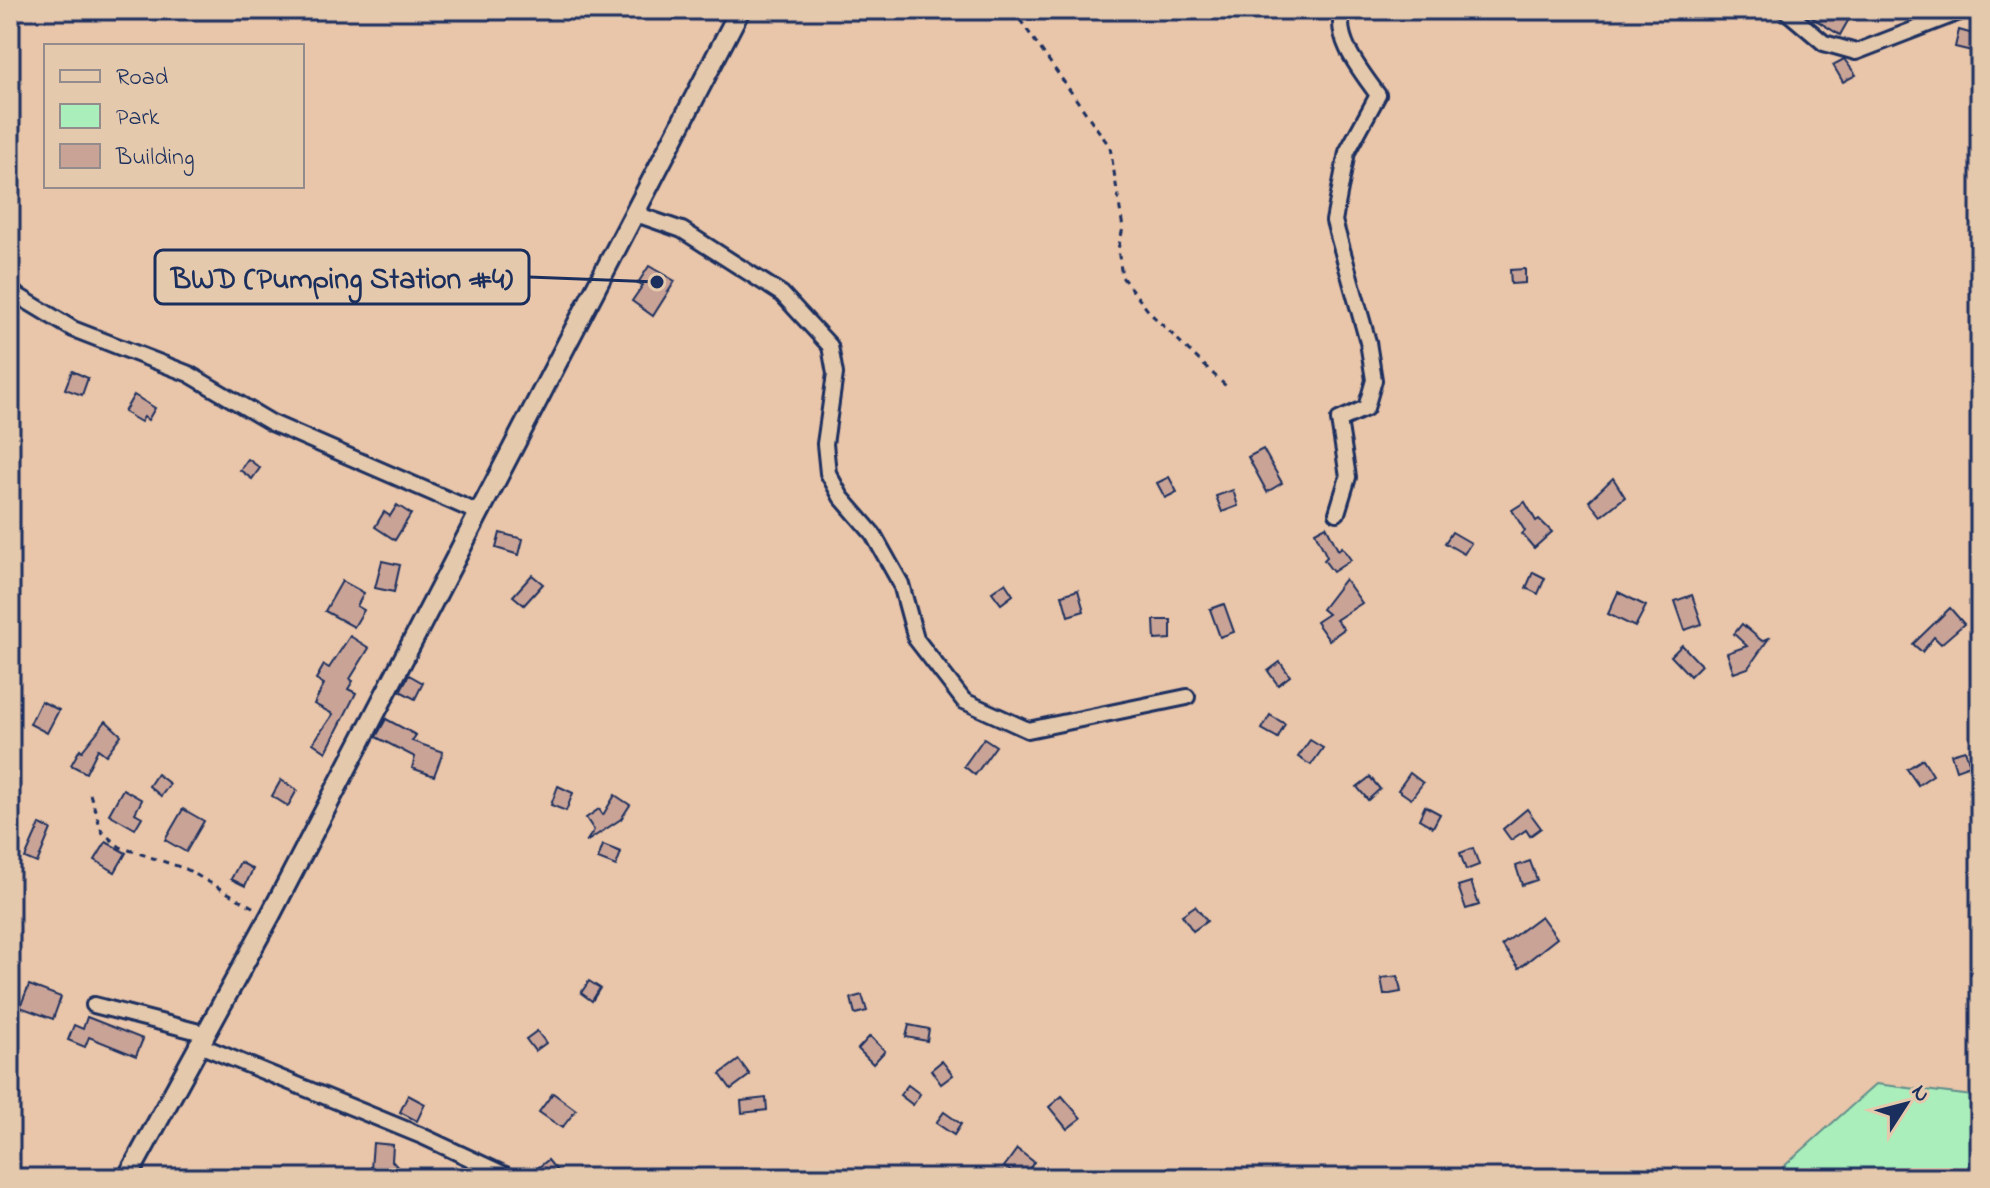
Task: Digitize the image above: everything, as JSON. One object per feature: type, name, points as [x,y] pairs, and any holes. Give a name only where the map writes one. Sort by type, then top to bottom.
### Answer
[{"type":"main road","points":[[127,1178],[200,1038],[270,916],[740,10]]},
{"type":"street","points":[[1337,513],[1348,477],[1339,420],[1366,408],[1374,380],[1368,342],[1334,221],[1347,152],[1378,95],[1351,57],[1340,21],[1343,10]]},
{"type":"street","points":[[1785,10],[1824,43],[1856,52],[1965,10]]},
{"type":"street","points":[[636,214],[682,230],[782,294],[830,346],[835,374],[825,444],[828,473],[841,497],[873,534],[901,584],[916,639],[964,701],[1028,730],[1187,697]]},
{"type":"street","points":[[10,291],[73,329],[189,374],[272,423],[479,513]]},
{"type":"street","points":[[94,1005],[200,1038],[512,1178]]},
{"type":"path","points":[[1013,10],[1110,147],[1123,228],[1118,249],[1122,277],[1150,313],[1229,389]]},
{"type":"path","points":[[90,794],[102,832],[120,847],[186,869],[270,916]]},
{"type":"green space","points":[[1876,1084],[1980,1097],[1980,1178],[1771,1178]]},
{"type":"building","points":[[1800,10],[1854,10],[1840,35]]},
{"type":"building","points":[[1959,30],[1980,36],[1976,52],[1955,47]]},
{"type":"building","points":[[1844,59],[1856,75],[1843,82],[1833,65]]},
{"type":"building","points":[[649,266],[675,281],[653,316],[632,301],[643,285],[638,283]]},
{"type":"building","points":[[1525,269],[1525,283],[1511,284],[1510,270]]},
{"type":"building","points":[[72,371],[88,378],[82,395],[65,389]]},
{"type":"building","points":[[134,395],[155,408],[148,420],[144,417],[141,422],[124,412]]},
{"type":"building","points":[[1263,449],[1282,483],[1267,492],[1248,457]]},
{"type":"building","points":[[248,459],[260,468],[252,479],[240,470]]},
{"type":"building","points":[[1169,477],[1177,492],[1165,498],[1157,483]]},
{"type":"building","points":[[1613,478],[1625,497],[1601,516],[1589,501]]},
{"type":"building","points":[[1233,490],[1238,506],[1222,512],[1216,496]]},
{"type":"building","points":[[1525,502],[1536,521],[1539,519],[1552,532],[1534,548],[1522,534],[1525,531],[1512,510]]},
{"type":"building","points":[[397,505],[411,514],[395,540],[375,527],[384,512],[390,516]]},
{"type":"building","points":[[1326,526],[1338,550],[1342,547],[1351,560],[1333,572],[1324,560],[1327,557],[1315,532]]},
{"type":"building","points":[[1452,532],[1471,543],[1464,554],[1445,543]]},
{"type":"building","points":[[500,533],[523,539],[519,555],[496,548]]},
{"type":"building","points":[[382,561],[400,565],[394,592],[375,588]]},
{"type":"building","points":[[1533,572],[1545,578],[1538,594],[1526,588]]},
{"type":"building","points":[[532,575],[543,584],[524,605],[513,596]]},
{"type":"building","points":[[1345,579],[1362,603],[1336,620],[1344,629],[1329,640],[1316,622],[1328,614],[1322,609]]},
{"type":"building","points":[[342,581],[364,593],[357,606],[364,610],[354,627],[325,611]]},
{"type":"building","points":[[1005,583],[1013,595],[1001,604],[992,592]]},
{"type":"building","points":[[1078,590],[1084,611],[1068,616],[1062,595]]},
{"type":"building","points":[[1618,592],[1646,606],[1635,627],[1608,614]]},
{"type":"building","points":[[1692,595],[1702,624],[1685,630],[1675,601]]},
{"type":"building","points":[[1224,604],[1234,632],[1220,637],[1210,609]]},
{"type":"building","points":[[1950,608],[1964,624],[1941,644],[1934,637],[1922,652],[1913,644]]},
{"type":"building","points":[[1154,620],[1171,620],[1171,639],[1155,640]]},
{"type":"building","points":[[1742,624],[1762,641],[1769,638],[1748,668],[1734,673],[1727,653],[1747,646],[1734,634]]},
{"type":"building","points":[[350,636],[369,648],[350,679],[353,681],[348,689],[356,693],[326,752],[313,743],[333,714],[314,704],[324,684],[316,679],[324,665],[329,668]]},
{"type":"building","points":[[1682,645],[1701,665],[1690,676],[1671,656]]},
{"type":"building","points":[[1280,662],[1290,676],[1278,685],[1268,671]]},
{"type":"building","points":[[409,675],[423,683],[415,699],[400,691]]},
{"type":"building","points":[[41,701],[59,710],[47,733],[30,724]]},
{"type":"building","points":[[1270,715],[1285,724],[1278,738],[1262,729]]},
{"type":"building","points":[[386,719],[416,735],[412,741],[443,752],[434,776],[412,768],[415,757],[376,737]]},
{"type":"building","points":[[106,721],[121,735],[106,755],[98,749],[86,773],[71,765],[80,749],[82,751]]},
{"type":"building","points":[[984,738],[996,746],[975,775],[964,766]]},
{"type":"building","points":[[1310,740],[1323,748],[1311,765],[1298,757]]},
{"type":"building","points":[[1965,750],[1970,765],[1956,770],[1951,754]]},
{"type":"building","points":[[1923,759],[1933,775],[1918,785],[1907,769]]},
{"type":"building","points":[[1410,773],[1423,783],[1411,799],[1398,790]]},
{"type":"building","points":[[157,774],[170,784],[161,796],[149,786]]},
{"type":"building","points":[[1370,777],[1380,789],[1368,800],[1357,787]]},
{"type":"building","points":[[281,780],[297,790],[288,806],[272,796]]},
{"type":"building","points":[[558,786],[573,793],[566,811],[551,805]]},
{"type":"building","points":[[123,789],[142,800],[135,813],[142,817],[135,829],[109,814]]},
{"type":"building","points":[[615,795],[630,805],[621,819],[586,842],[594,830],[586,818],[599,809],[603,815]]},
{"type":"building","points":[[1425,806],[1440,814],[1433,827],[1419,819]]},
{"type":"building","points":[[183,809],[204,821],[186,852],[165,840]]},
{"type":"building","points":[[1527,809],[1541,828],[1530,836],[1526,830],[1511,840],[1503,829]]},
{"type":"building","points":[[40,824],[51,829],[37,863],[25,858]]},
{"type":"building","points":[[106,842],[126,853],[115,872],[95,860]]},
{"type":"building","points":[[603,845],[621,852],[616,866],[598,859]]},
{"type":"building","points":[[1473,848],[1479,865],[1466,870],[1460,853]]},
{"type":"building","points":[[1530,861],[1537,880],[1522,885],[1516,866]]},
{"type":"building","points":[[240,862],[253,869],[245,886],[231,879]]},
{"type":"building","points":[[1471,882],[1479,905],[1466,909],[1458,886]]},
{"type":"building","points":[[1195,906],[1207,921],[1193,931],[1182,915]]},
{"type":"building","points":[[1541,916],[1557,938],[1519,968],[1502,945]]},
{"type":"building","points":[[1398,976],[1401,992],[1384,995],[1381,978]]},
{"type":"building","points":[[589,981],[600,988],[592,1001],[581,993]]},
{"type":"building","points":[[29,985],[61,997],[53,1019],[20,1007]]},
{"type":"building","points":[[862,995],[867,1011],[855,1014],[851,998]]},
{"type":"building","points":[[87,1017],[143,1039],[136,1056],[89,1037],[85,1047],[68,1040],[74,1025],[83,1029]]},
{"type":"building","points":[[909,1025],[929,1029],[927,1041],[906,1037]]},
{"type":"building","points":[[537,1031],[546,1043],[535,1051],[526,1039]]},
{"type":"building","points":[[870,1036],[885,1051],[873,1064],[858,1049]]},
{"type":"building","points":[[739,1060],[750,1075],[731,1089],[720,1074]]},
{"type":"building","points":[[942,1061],[953,1075],[941,1084],[931,1070]]},
{"type":"building","points":[[908,1085],[920,1094],[913,1105],[900,1095]]},
{"type":"building","points":[[553,1093],[576,1110],[562,1128],[539,1112]]},
{"type":"building","points":[[408,1095],[425,1104],[417,1121],[400,1112]]},
{"type":"building","points":[[1062,1096],[1081,1118],[1067,1129],[1049,1107]]},
{"type":"building","points":[[766,1098],[767,1110],[742,1113],[741,1101]]},
{"type":"building","points":[[944,1112],[961,1124],[954,1135],[936,1123]]},
{"type":"building","points":[[373,1143],[393,1145],[392,1161],[407,1178],[362,1178],[371,1169]]},
{"type":"building","points":[[1017,1149],[1034,1162],[1023,1178],[1004,1167]]},
{"type":"building","points":[[548,1160],[563,1178],[525,1178]]},
{"type":"place","name":"BWD (Pumping Station #4)","points":[[657,282]]}]
